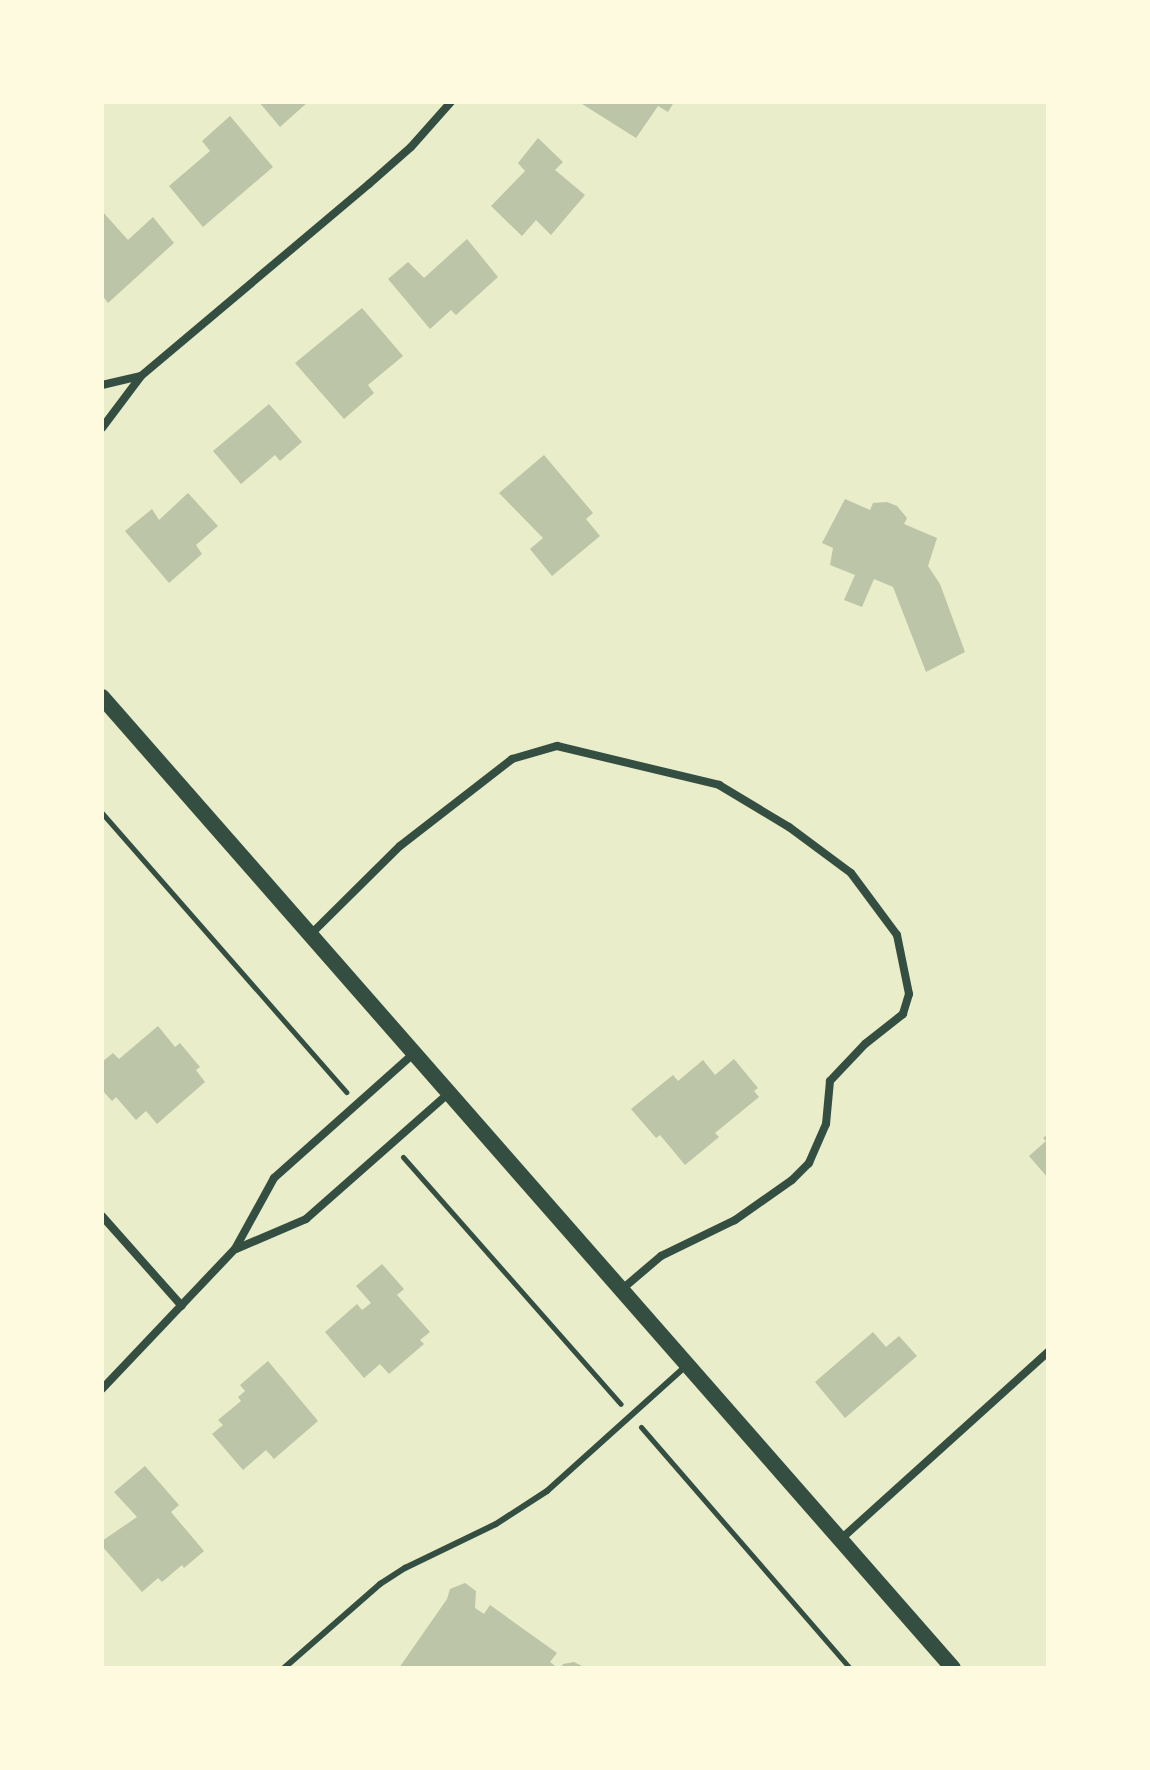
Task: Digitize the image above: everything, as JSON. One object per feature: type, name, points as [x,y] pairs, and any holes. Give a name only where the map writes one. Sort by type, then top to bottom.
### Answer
[{"type":"main road","points":[[102,697],[309,937],[953,1668]]},
{"type":"street","points":[[102,428],[141,376],[411,147],[451,102]]},
{"type":"street","points":[[102,385],[141,376]]},
{"type":"street","points":[[309,937],[400,846],[512,759],[557,746],[719,785],[789,827],[851,873],[897,935],[909,994],[903,1014],[865,1044],[830,1081],[826,1095],[826,1124],[809,1163],[792,1180],[735,1220],[661,1256],[621,1290]]},
{"type":"street","points":[[102,1389],[235,1249],[274,1178],[413,1054]]},
{"type":"street","points":[[235,1249],[306,1219],[448,1094]]},
{"type":"street","points":[[102,1216],[182,1306]]},
{"type":"street","points":[[840,1539],[1048,1352]]},
{"type":"lane","points":[[284,1668],[380,1584],[518,1511],[687,1365]]},
{"type":"path","points":[[102,813],[357,1105]]},
{"type":"path","points":[[391,1144],[850,1668]]},
{"type":"building","points":[[259,102],[308,102],[280,127]]},
{"type":"building","points":[[579,102],[674,102],[668,112],[658,106],[636,138]]},
{"type":"building","points":[[230,116],[273,167],[203,227],[169,186],[210,151],[202,141]]},
{"type":"building","points":[[538,138],[563,162],[555,170],[585,195],[551,235],[536,220],[522,236],[491,206],[525,171],[518,163]]},
{"type":"building","points":[[102,211],[128,240],[153,217],[174,243],[108,303],[102,295]]},
{"type":"building","points":[[467,239],[498,277],[456,315],[451,310],[430,329],[388,279],[408,262],[424,278]]},
{"type":"building","points":[[362,308],[403,356],[368,385],[374,393],[344,419],[295,363]]},
{"type":"building","points":[[269,404],[302,442],[280,461],[275,455],[241,484],[213,451]]},
{"type":"building","points":[[544,455],[593,513],[586,519],[600,536],[552,576],[530,549],[543,538],[499,493]]},
{"type":"building","points":[[188,493],[218,526],[196,545],[202,554],[169,583],[125,531],[152,509],[159,520]]},
{"type":"building","points":[[845,499],[870,510],[873,503],[887,502],[897,506],[907,518],[904,524],[937,538],[928,566],[940,584],[965,652],[926,672],[893,587],[874,579],[862,607],[844,600],[855,575],[830,565],[833,548],[822,543]]},
{"type":"building","points":[[158,1026],[175,1047],[180,1043],[200,1067],[196,1070],[205,1082],[157,1124],[146,1111],[136,1120],[116,1097],[112,1101],[102,1090],[102,1062],[113,1053],[119,1059]]},
{"type":"building","points":[[734,1059],[758,1088],[754,1091],[759,1097],[715,1133],[719,1137],[685,1165],[660,1135],[656,1138],[631,1109],[673,1075],[678,1081],[703,1060],[715,1075]]},
{"type":"building","points":[[1048,1134],[1048,1178],[1029,1156],[1046,1141],[1043,1138]]},
{"type":"building","points":[[382,1264],[404,1289],[397,1295],[430,1332],[420,1340],[424,1344],[389,1374],[380,1364],[364,1378],[325,1332],[357,1304],[362,1310],[371,1303],[356,1286]]},
{"type":"building","points":[[873,1332],[886,1347],[899,1336],[917,1356],[845,1418],[815,1382]]},
{"type":"building","points":[[268,1361],[318,1421],[274,1459],[266,1450],[243,1470],[212,1434],[223,1425],[218,1420],[241,1401],[238,1397],[245,1391],[240,1385]]},
{"type":"building","points":[[145,1466],[179,1505],[171,1512],[204,1551],[184,1568],[182,1565],[162,1582],[158,1578],[142,1592],[102,1546],[102,1541],[137,1517],[114,1492]]},
{"type":"building","points":[[465,1583],[476,1591],[475,1608],[484,1614],[490,1605],[557,1653],[550,1662],[558,1668],[399,1668],[447,1599],[450,1589]]},
{"type":"building","points":[[574,1662],[586,1668],[561,1668],[563,1664]]}]
